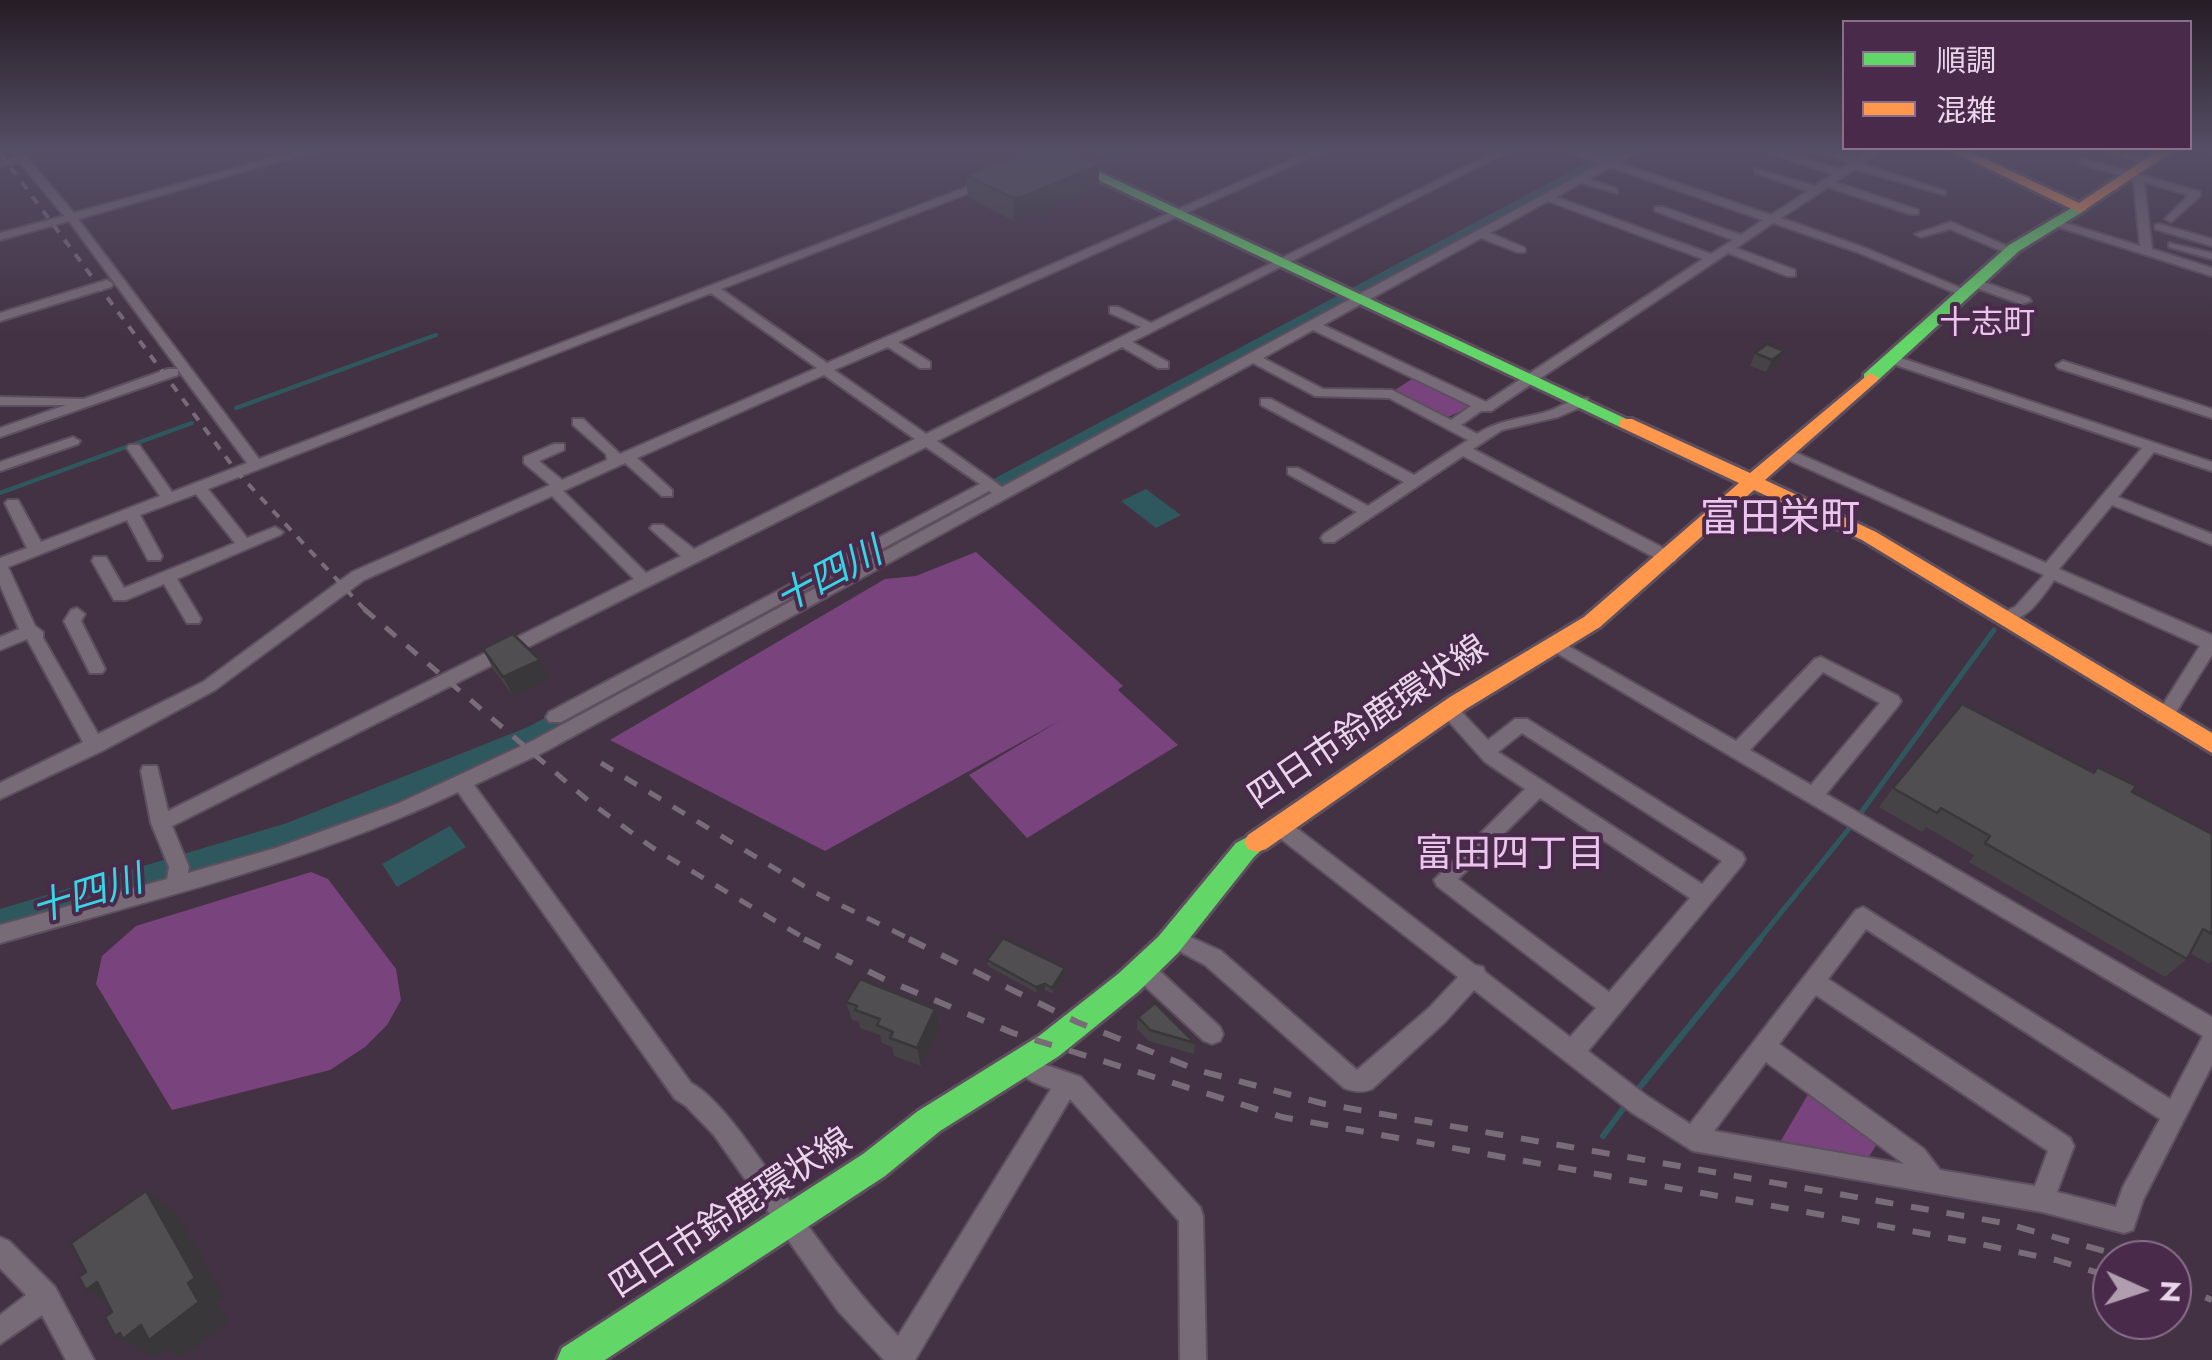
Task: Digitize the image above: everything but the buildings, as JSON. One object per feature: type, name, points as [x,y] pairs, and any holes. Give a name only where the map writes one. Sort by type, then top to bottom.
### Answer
[{"type":"main road","points":[[1178,213],[1869,536],[2212,744]]},
{"type":"main road","name":"四日市鈴鹿環状線","points":[[574,1360],[874,1165],[930,1121],[1021,1060],[1048,1046],[1142,970],[1174,938],[1234,862],[1279,826],[1449,710],[1592,622],[1669,558],[2010,251],[2074,213]]},
{"type":"street","points":[[69,213],[255,464]]},
{"type":"street","points":[[0,234],[80,213]]},
{"type":"street","points":[[55,623],[0,566],[909,213]]},
{"type":"street","points":[[0,792],[209,686],[358,576],[1176,213]]},
{"type":"street","points":[[162,823],[1378,213]]},
{"type":"street","points":[[555,717],[1254,358],[1313,325],[1355,295],[1515,213]]},
{"type":"street","points":[[1590,213],[1713,259]]},
{"type":"street","points":[[1672,213],[1742,238]]},
{"type":"street","points":[[1755,213],[1970,288],[2025,301]]},
{"type":"street","points":[[1313,325],[1486,408],[1779,213]]},
{"type":"street","points":[[2145,213],[2152,253]]},
{"type":"street","points":[[2172,219],[2179,213]]},
{"type":"street","points":[[2056,224],[2212,272]]},
{"type":"street","points":[[1921,234],[1951,225],[2010,251]]},
{"type":"street","points":[[2158,227],[2184,235],[2211,250]]},
{"type":"street","points":[[1479,233],[1521,250]]},
{"type":"street","points":[[2152,253],[2184,235]]},
{"type":"street","points":[[2174,244],[2211,250]]},
{"type":"street","points":[[1727,249],[1792,273]]},
{"type":"street","points":[[1,315],[107,284]]},
{"type":"street","points":[[713,290],[997,489]]},
{"type":"street","points":[[1114,310],[1152,328]]},
{"type":"street","points":[[888,342],[925,365]]},
{"type":"street","points":[[1122,342],[1163,365]]},
{"type":"street","points":[[1254,358],[1320,393],[1392,394],[1477,439]]},
{"type":"street","points":[[1892,359],[2212,467]]},
{"type":"street","points":[[2063,365],[2212,414]]},
{"type":"street","points":[[0,433],[173,372]]},
{"type":"street","points":[[0,401],[96,401]]},
{"type":"street","points":[[1329,538],[1497,427],[1553,414],[1582,401]]},
{"type":"street","points":[[1266,402],[1414,480]]},
{"type":"street","points":[[1452,424],[1481,405]]},
{"type":"street","points":[[578,422],[667,493]]},
{"type":"street","points":[[0,466],[73,440]]},
{"type":"street","points":[[559,446],[530,460],[644,580]]},
{"type":"street","points":[[134,448],[169,498]]},
{"type":"street","points":[[2006,618],[2021,611],[2151,448]]},
{"type":"street","points":[[1460,449],[1669,558]]},
{"type":"street","points":[[1783,452],[2047,575],[2212,642],[2164,717]]},
{"type":"street","points":[[1293,472],[1368,512]]},
{"type":"street","points":[[199,487],[244,545]]},
{"type":"street","points":[[0,934],[177,878],[312,844],[462,783],[539,746],[997,489]]},
{"type":"street","points":[[2109,499],[2212,540]]},
{"type":"street","points":[[13,503],[33,544],[42,548]]},
{"type":"street","points":[[131,513],[154,556]]},
{"type":"street","points":[[658,528],[693,557]]},
{"type":"street","points":[[100,561],[120,596],[274,532]]},
{"type":"street","points":[[168,576],[193,619]]},
{"type":"street","points":[[0,644],[55,623],[72,621],[96,669]]},
{"type":"street","points":[[55,623],[35,638],[95,746]]},
{"type":"street","points":[[1556,645],[2212,1029]]},
{"type":"street","points":[[1738,751],[1821,663],[1892,701],[1814,795]]},
{"type":"street","points":[[1449,710],[1488,750],[1538,788],[1705,897]]},
{"type":"street","points":[[1488,750],[1520,724],[1736,859],[1573,1051]]},
{"type":"street","points":[[150,771],[177,878]]},
{"type":"street","points":[[462,783],[683,1091],[722,1127],[848,1303],[900,1359],[1067,1083]]},
{"type":"street","points":[[1538,788],[1444,880],[1610,1006]]},
{"type":"street","points":[[1279,826],[1631,1097],[1694,1139],[2042,1200],[2124,1222],[2132,1196],[2212,1042]]},
{"type":"street","points":[[1694,1139],[1862,916],[2175,1115]]},
{"type":"street","points":[[1174,938],[1213,958],[1352,1080],[1364,1081],[1475,974]]},
{"type":"street","points":[[1142,970],[1212,1034]]},
{"type":"street","points":[[1812,980],[2062,1146],[2042,1200]]},
{"type":"street","points":[[1764,1047],[1916,1156],[1932,1180]]},
{"type":"street","points":[[1021,1060],[1039,1074],[1073,1085],[1190,1216],[1192,1360]]},
{"type":"street","points":[[0,1250],[46,1296],[82,1360]]},
{"type":"street","points":[[0,1330],[46,1296]]},
{"type":"shaded area","points":[[1415,377],[1470,407],[1448,417],[1395,390]]},
{"type":"shaded area","points":[[1146,489],[1181,515],[1156,528],[1121,501]]},
{"type":"shaded area","points":[[976,552],[1123,686],[1118,690],[1178,745],[1027,838],[969,775],[1061,720],[825,851],[610,740],[885,579],[916,576]]},
{"type":"shaded area","points":[[450,826],[466,847],[397,887],[382,864]]},
{"type":"shaded area","points":[[311,872],[328,879],[396,969],[401,1000],[387,1025],[365,1047],[330,1070],[172,1110],[96,984],[102,956],[136,926]]},
{"type":"shaded area","points":[[1810,1091],[1879,1141],[1868,1158],[1779,1144]]},
{"type":"waterway","name":"十四川","points":[[0,924],[295,834],[539,735],[1505,213]]},
{"type":"waterway","points":[[236,408],[436,335]]},
{"type":"waterway","points":[[0,493],[192,423]]},
{"type":"waterway","points":[[1758,941],[1852,825],[1994,630]]},
{"type":"waterway","points":[[1635,1093],[1760,939]]},
{"type":"waterway","points":[[1603,1136],[1628,1102]]},
{"type":"railway","points":[[45,213],[237,472],[365,610]]},
{"type":"railway","points":[[365,610],[591,803],[653,848],[809,941]]},
{"type":"railway","points":[[601,763],[814,892],[914,941]]},
{"type":"railway","points":[[804,939],[884,979],[1013,1033],[1282,1117],[1966,1241],[2092,1271]]},
{"type":"railway","points":[[909,939],[1077,1022],[1197,1070],[1325,1104],[2004,1223],[2092,1248]]},
{"type":"railway","points":[[2192,1292],[2212,1300]]},
{"type":"traffic: fast","points":[[1178,213],[1626,423]]},
{"type":"traffic: fast","points":[[1870,378],[2014,248],[2072,213]]},
{"type":"traffic: fast","points":[[574,1360],[874,1165],[929,1121],[1049,1046],[1128,983],[1168,945],[1245,850],[1257,842]]},
{"type":"traffic: slow","points":[[1257,842],[1458,703],[1592,622],[1870,378]]},
{"type":"traffic: slow","points":[[1626,423],[1869,536],[2212,744]]},
{"type":"district","name":"十志町","points":[[1987,325]]},
{"type":"district","name":"富田栄町","points":[[1780,521]]},
{"type":"district","name":"富田四丁目","points":[[1510,857]]}]
